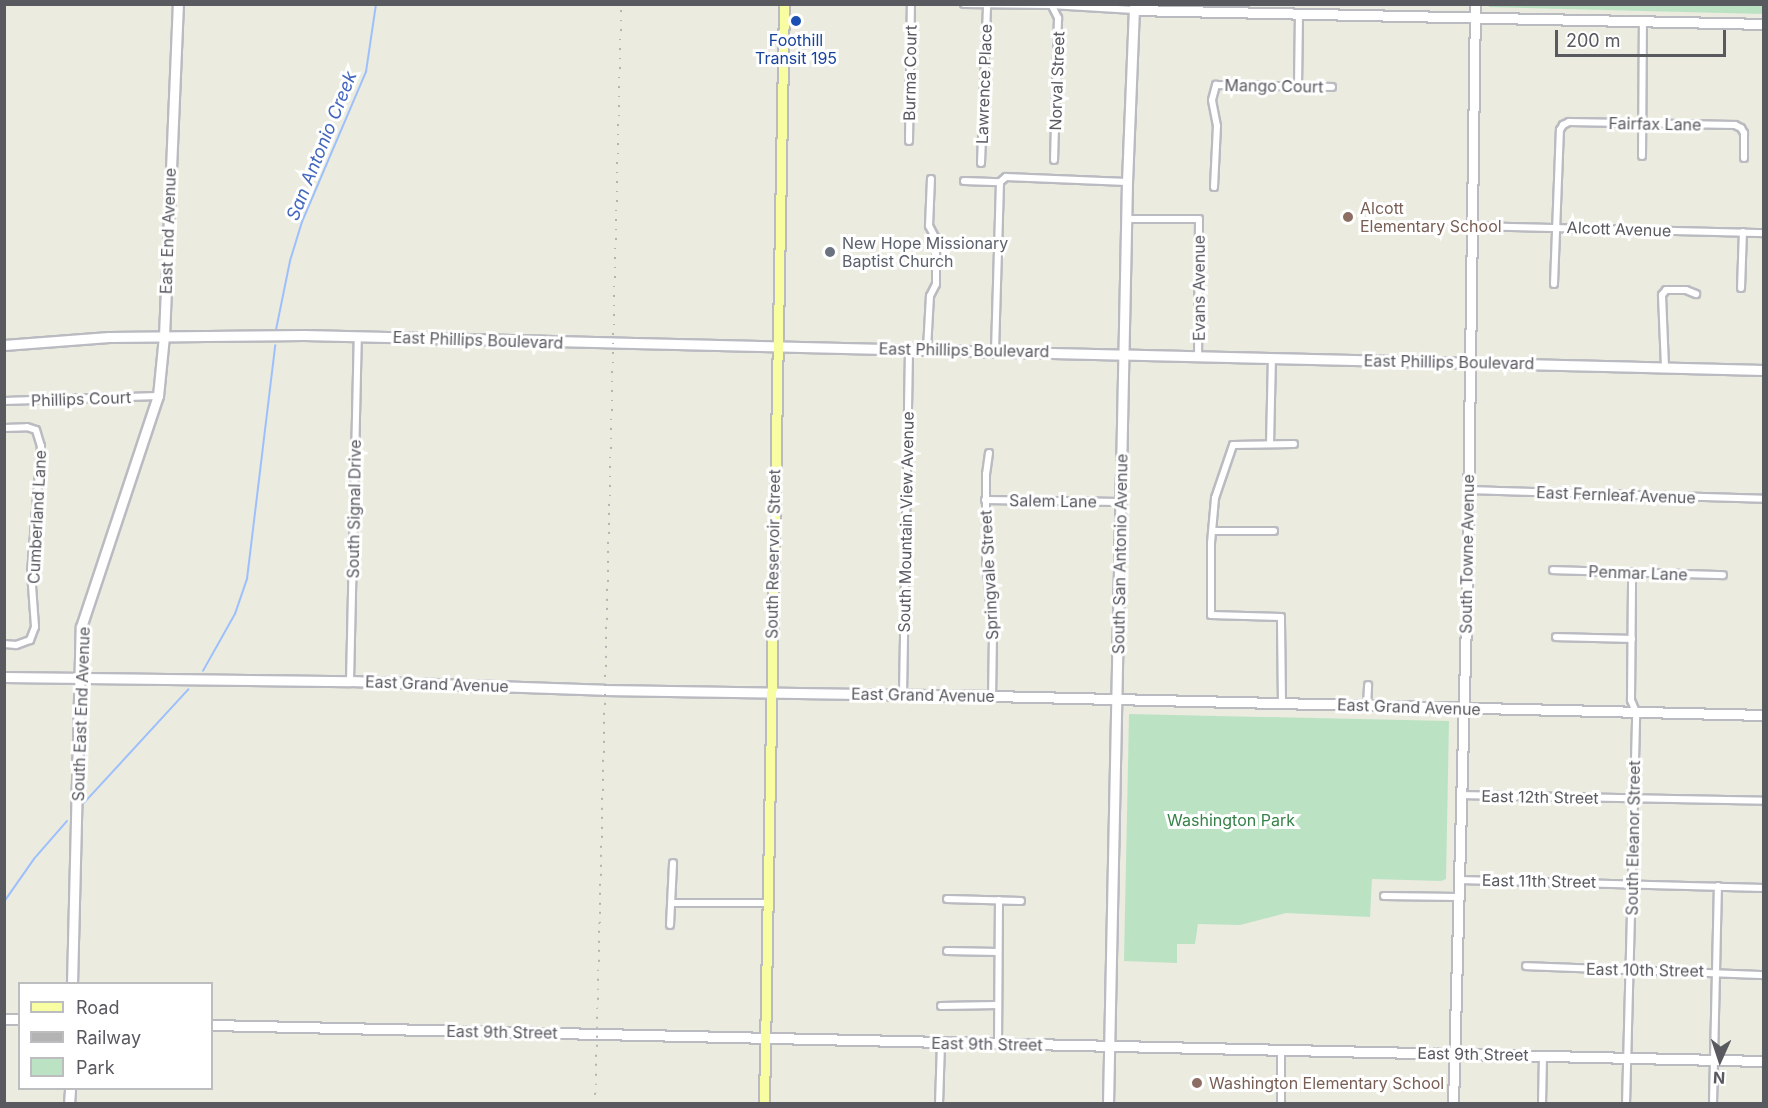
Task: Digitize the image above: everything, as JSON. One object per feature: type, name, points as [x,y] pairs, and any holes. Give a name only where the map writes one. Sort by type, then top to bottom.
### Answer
[{"type":"main road","name":"South Reservoir Street","points":[[764,1104],[784,4]]},
{"type":"street","name":"East End Avenue","points":[[140,454],[158,396],[164,336],[178,4]]},
{"type":"street","name":"Burma Court","points":[[909,141],[911,4]]},
{"type":"street","points":[[964,4],[1764,24]]},
{"type":"street","name":"South Towne Avenue","points":[[1453,1104],[1474,226],[1475,4]]},
{"type":"street","name":"Lawrence Place","points":[[981,163],[987,5]]},
{"type":"street","name":"Norval Street","points":[[1051,5],[1058,18],[1054,160]]},
{"type":"street","name":"South San Antonio Avenue","points":[[1108,1104],[1127,182],[1134,8]]},
{"type":"street","points":[[1298,86],[1299,13]]},
{"type":"street","points":[[1642,156],[1643,20]]},
{"type":"street","name":"Mango Court","points":[[1214,187],[1217,126],[1212,100],[1216,85],[1332,87]]},
{"type":"street","name":"Fairfax Lane","points":[[1556,227],[1560,130],[1569,122],[1735,126],[1741,128],[1744,133],[1744,158]]},
{"type":"street","points":[[964,181],[1000,182],[1006,177],[1127,182]]},
{"type":"street","points":[[927,349],[930,296],[936,284],[936,239],[929,226],[931,179]]},
{"type":"street","points":[[995,351],[1000,182]]},
{"type":"street","name":"Evans Avenue","points":[[1128,219],[1199,219],[1198,356]]},
{"type":"street","name":"Alcott Avenue","points":[[1474,226],[1764,233]]},
{"type":"street","points":[[1554,284],[1556,227]]},
{"type":"street","points":[[1741,288],[1743,232]]},
{"type":"street","points":[[1665,367],[1662,295],[1666,290],[1686,290],[1696,294]]},
{"type":"street","name":"East Phillips Boulevard","points":[[4,345],[164,336],[358,336],[1764,369]]},
{"type":"street","name":"South Signal Drive","points":[[350,681],[358,336]]},
{"type":"street","name":"South Mountain View Avenue","points":[[903,695],[909,349]]},
{"type":"street","points":[[1270,444],[1272,358]]},
{"type":"street","name":"Phillips Court","points":[[4,401],[158,396]]},
{"type":"street","name":"Cumberland Lane","points":[[4,428],[27,427],[36,430],[41,446],[31,572],[35,627],[30,640],[16,645],[4,644]]},
{"type":"street","points":[[1282,704],[1281,617],[1211,615],[1215,498],[1233,445],[1294,444]]},
{"type":"street","name":"Springvale Street","points":[[989,453],[985,500],[986,559],[993,635],[992,696]]},
{"type":"street","name":"South East End Avenue","points":[[72,982],[82,676],[81,627],[140,454]]},
{"type":"street","name":"East Fernleaf Avenue","points":[[1468,490],[1764,499]]},
{"type":"street","name":"Salem Lane","points":[[985,500],[1122,502]]},
{"type":"street","points":[[1214,531],[1275,531]]},
{"type":"street","name":"Penmar Lane","points":[[1553,570],[1723,575]]},
{"type":"street","name":"South Eleanor Street","points":[[1626,1104],[1636,712],[1631,700],[1632,574]]},
{"type":"street","points":[[1556,637],[1632,639]]},
{"type":"street","name":"East Grand Avenue","points":[[4,677],[82,676],[350,681],[604,690],[992,696],[1764,715]]},
{"type":"street","points":[[1367,706],[1368,685]]},
{"type":"street","name":"East 12th Street","points":[[1461,795],[1764,801]]},
{"type":"street","points":[[670,925],[673,863]]},
{"type":"street","name":"East 11th Street","points":[[1459,880],[1764,888]]},
{"type":"street","points":[[1713,1104],[1718,886]]},
{"type":"street","points":[[1384,896],[1458,897]]},
{"type":"street","points":[[947,899],[1021,901]]},
{"type":"street","points":[[998,1042],[999,900]]},
{"type":"street","points":[[672,903],[767,903]]},
{"type":"street","points":[[947,951],[998,952]]},
{"type":"street","name":"East 10th Street","points":[[1526,966],[1716,971],[1764,975]]},
{"type":"street","points":[[941,1006],[998,1005]]},
{"type":"street","name":"East 9th Street","points":[[213,1025],[1764,1061]]},
{"type":"street","points":[[939,1104],[940,1043]]},
{"type":"street","points":[[1281,1050],[1281,1104]]},
{"type":"street","points":[[1542,1104],[1543,1056]]},
{"type":"green space","points":[[1489,4],[1763,4],[1764,14],[1489,7]]},
{"type":"green space","name":"Washington Park","points":[[1129,714],[1449,721],[1446,879],[1441,881],[1372,879],[1370,917],[1286,913],[1240,925],[1198,924],[1195,944],[1177,944],[1177,963],[1124,961]]},
{"type":"waterway","name":"San Antonio Creek","points":[[276,330],[290,261],[302,222],[366,72],[376,4]]},
{"type":"waterway","name":"San Antonio Creek","points":[[203,671],[235,614],[247,579],[275,346]]},
{"type":"waterway","name":"San Antonio Creek","points":[[84,803],[188,690]]},
{"type":"waterway","name":"San Antonio Creek","points":[[4,902],[34,859],[67,821]]},
{"type":"railway","points":[[595,1104],[621,4]]},
{"type":"place","name":"Foothill Transit 195","points":[[796,21]]},
{"type":"place","name":"Alcott Elementary School","points":[[1348,217]]},
{"type":"place","name":"New Hope Missionary Baptist Church","points":[[830,252]]},
{"type":"place","name":"Washington Elementary School","points":[[1197,1083]]}]
